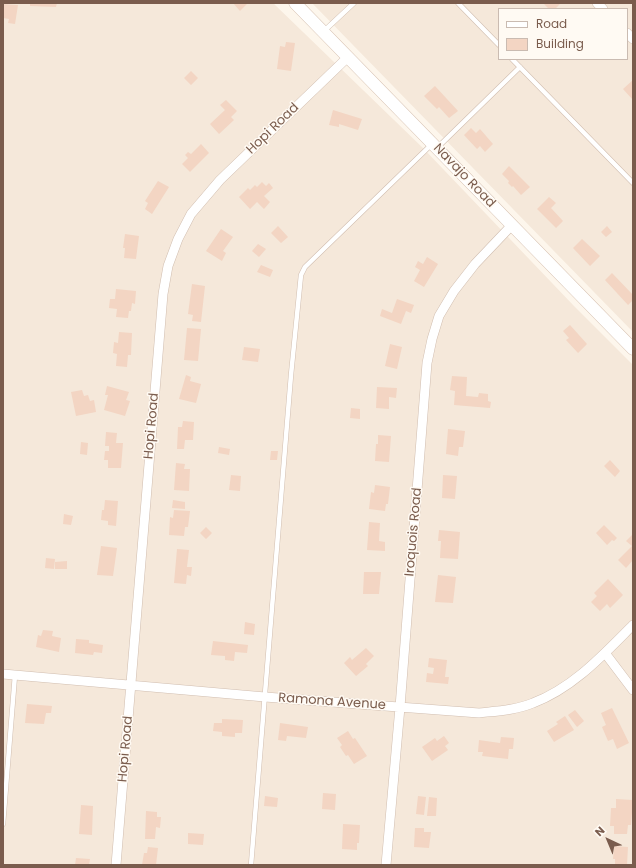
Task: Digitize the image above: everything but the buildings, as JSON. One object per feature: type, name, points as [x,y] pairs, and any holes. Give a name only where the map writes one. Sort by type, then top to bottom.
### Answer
[{"type":"main road","name":"Navajo Road","points":[[295,3],[633,349]]},
{"type":"street","name":"Hopi Road","points":[[116,865],[163,294],[168,266],[178,239],[191,214],[220,180],[348,57]]},
{"type":"street","name":"Iroquois Road","points":[[386,865],[427,364],[432,339],[439,316],[454,291],[475,264],[512,225]]},
{"type":"street","name":"Ramona Avenue","points":[[3,674],[265,697],[479,713],[504,710],[532,704],[556,693],[580,676],[633,625]]},
{"type":"street","points":[[605,652],[633,690]]},
{"type":"lane","points":[[323,32],[354,3]]},
{"type":"lane","points":[[458,3],[498,44]]},
{"type":"lane","points":[[513,60],[633,183]]},
{"type":"lane","points":[[251,865],[291,375],[301,275],[305,267],[520,67]]},
{"type":"lane","points":[[3,824],[15,675]]},
{"type":"shaded area","points":[[3,3],[273,3],[423,148],[574,306],[633,365],[633,865],[3,865]]},
{"type":"shaded area","points":[[312,3],[633,3],[633,332]]}]
